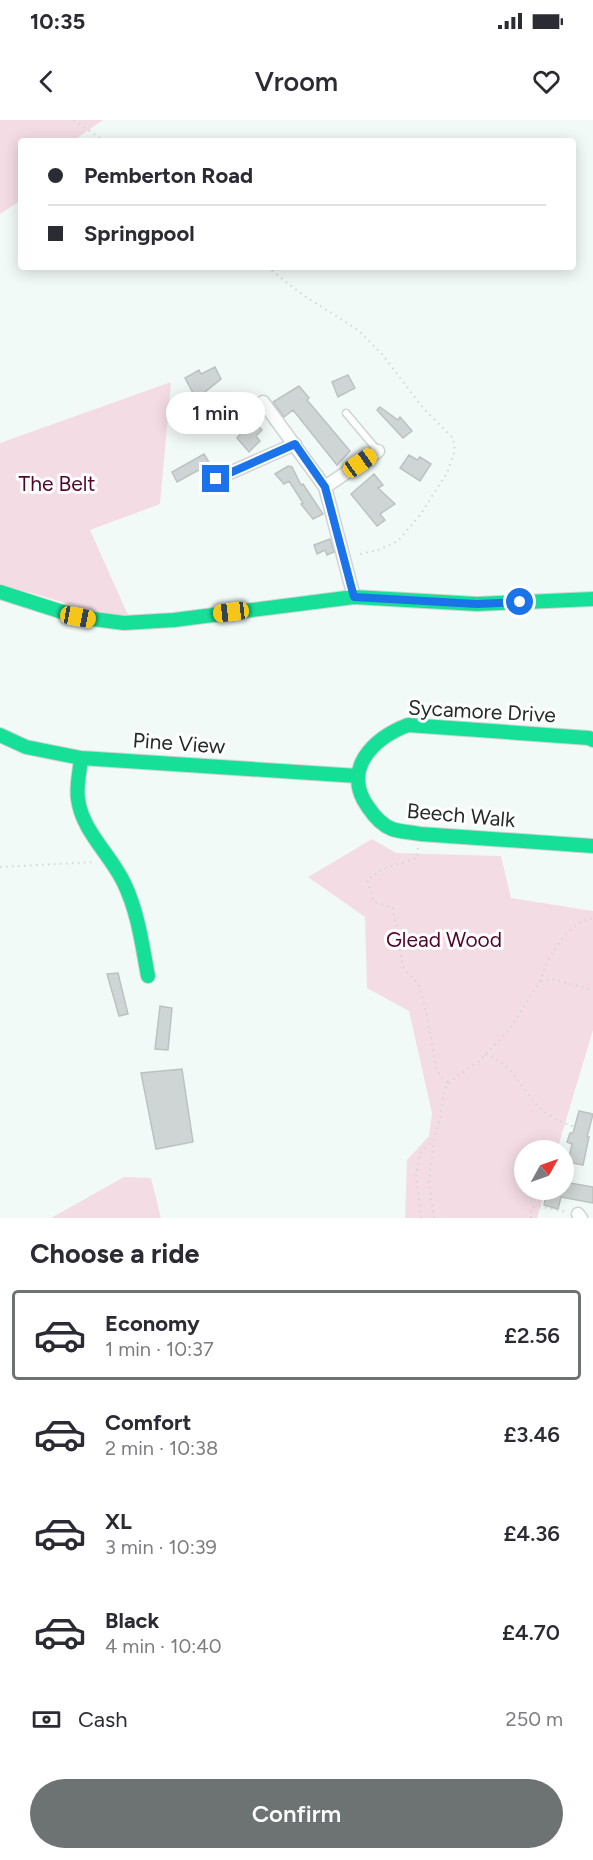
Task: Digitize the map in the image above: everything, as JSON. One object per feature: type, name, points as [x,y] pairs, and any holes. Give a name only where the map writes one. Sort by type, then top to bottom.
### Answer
[{"type":"street","points":[[263,402],[325,487],[354,597]]},
{"type":"street","points":[[216,479],[295,444]]},
{"type":"street","points":[[325,487],[378,451]]},
{"type":"street","points":[[0,592],[78,617],[124,623],[174,620],[354,597],[477,604],[593,599]]},
{"type":"street","name":"Sycamore Drive","points":[[358,776],[364,756],[378,740],[408,725],[593,740]]},
{"type":"street","name":"Pine View","points":[[0,735],[26,747],[81,758],[358,776]]},
{"type":"street","points":[[81,758],[78,800],[85,820],[122,879],[136,914],[148,976]]},
{"type":"street","name":"Beech Walk","points":[[358,776],[362,796],[375,816],[393,830],[420,834],[593,846]]},
{"type":"lane","points":[[346,413],[378,451]]},
{"type":"path","points":[[74,120],[100,138]]},
{"type":"path","points":[[271,270],[303,296],[358,330],[382,354],[423,408],[453,438],[455,450],[447,473],[420,515],[398,542],[378,550],[344,557]]},
{"type":"path","points":[[420,834],[417,858],[383,869],[367,880],[374,902],[393,908],[403,967],[418,984],[426,1010],[436,1068],[448,1083]]},
{"type":"path","points":[[0,867],[110,861]]},
{"type":"path","points":[[434,1218],[429,1184],[434,1140],[448,1083],[485,1055],[509,1030],[539,983],[549,958],[565,936],[579,923],[593,918]]},
{"type":"path","points":[[539,983],[547,978],[593,990]]},
{"type":"path","points":[[485,1055],[491,1056],[509,1070],[547,1114],[562,1124],[593,1132]]},
{"type":"path","points":[[421,1218],[416,1175],[420,1153],[434,1140]]},
{"type":"path","points":[[531,1218],[530,1213],[538,1206],[580,1216]]},
{"type":"green space","points":[[0,120],[103,120],[77,138],[18,138],[18,202],[0,214]]},
{"type":"green space","name":"The Belt","points":[[171,382],[160,504],[90,530],[128,615],[96,611],[32,593],[0,587],[0,443]]},
{"type":"green space","name":"Glead Wood","points":[[372,839],[396,853],[501,856],[511,898],[593,911],[593,1030],[560,1140],[514,1140],[514,1200],[542,1200],[537,1218],[405,1218],[407,1160],[429,1136],[432,1113],[409,1011],[367,988],[365,917],[308,877]]},
{"type":"green space","points":[[124,1177],[151,1178],[161,1218],[51,1218]]},
{"type":"building","points":[[215,367],[221,379],[205,392],[210,400],[200,406],[185,378],[199,370],[201,374]]},
{"type":"building","points":[[348,375],[355,388],[338,397],[332,382]]},
{"type":"building","points":[[299,386],[309,398],[307,400],[350,451],[337,465],[293,410],[284,417],[273,402]]},
{"type":"building","points":[[380,407],[398,420],[400,417],[412,431],[403,438],[377,410]]},
{"type":"building","points":[[256,416],[262,422],[258,426],[262,430],[256,436],[260,441],[249,452],[237,438]]},
{"type":"building","points":[[204,454],[210,464],[177,482],[172,472]]},
{"type":"building","points":[[409,455],[417,460],[420,457],[431,464],[420,481],[400,468]]},
{"type":"building","points":[[288,466],[292,467],[301,485],[303,484],[323,514],[313,519],[301,504],[303,503],[289,481],[284,484],[275,474]]},
{"type":"building","points":[[374,474],[383,485],[378,488],[395,504],[380,514],[385,520],[377,526],[351,494]]},
{"type":"building","points":[[330,539],[334,552],[327,555],[325,550],[317,554],[314,545]]},
{"type":"building","points":[[118,973],[128,1014],[119,1016],[107,974]]},
{"type":"building","points":[[160,1006],[172,1008],[168,1050],[155,1049]]},
{"type":"building","points":[[182,1069],[193,1142],[156,1149],[141,1073]]},
{"type":"building","points":[[579,1111],[593,1114],[583,1165],[574,1163],[574,1140],[568,1140],[570,1133],[573,1133]]},
{"type":"building","points":[[574,1184],[593,1187],[593,1203],[574,1199]]},
{"type":"building","points":[[545,1200],[560,1200],[558,1209],[544,1205]]},
{"type":"traffic: fast","points":[[0,592],[78,617],[124,623],[174,620],[354,597],[477,604],[593,599]]},
{"type":"traffic: fast","points":[[593,740],[408,725],[395,731],[373,747],[365,757],[358,780],[361,793],[370,810],[382,823],[395,830],[420,834],[593,846]]},
{"type":"traffic: fast","points":[[0,735],[26,747],[81,758],[358,776]]},
{"type":"traffic: fast","points":[[81,758],[77,789],[81,811],[85,822],[129,894],[139,928],[148,976]]},
{"type":"route","points":[[216,479],[295,444],[325,487],[354,597],[387,597],[477,604],[520,602]]}]
